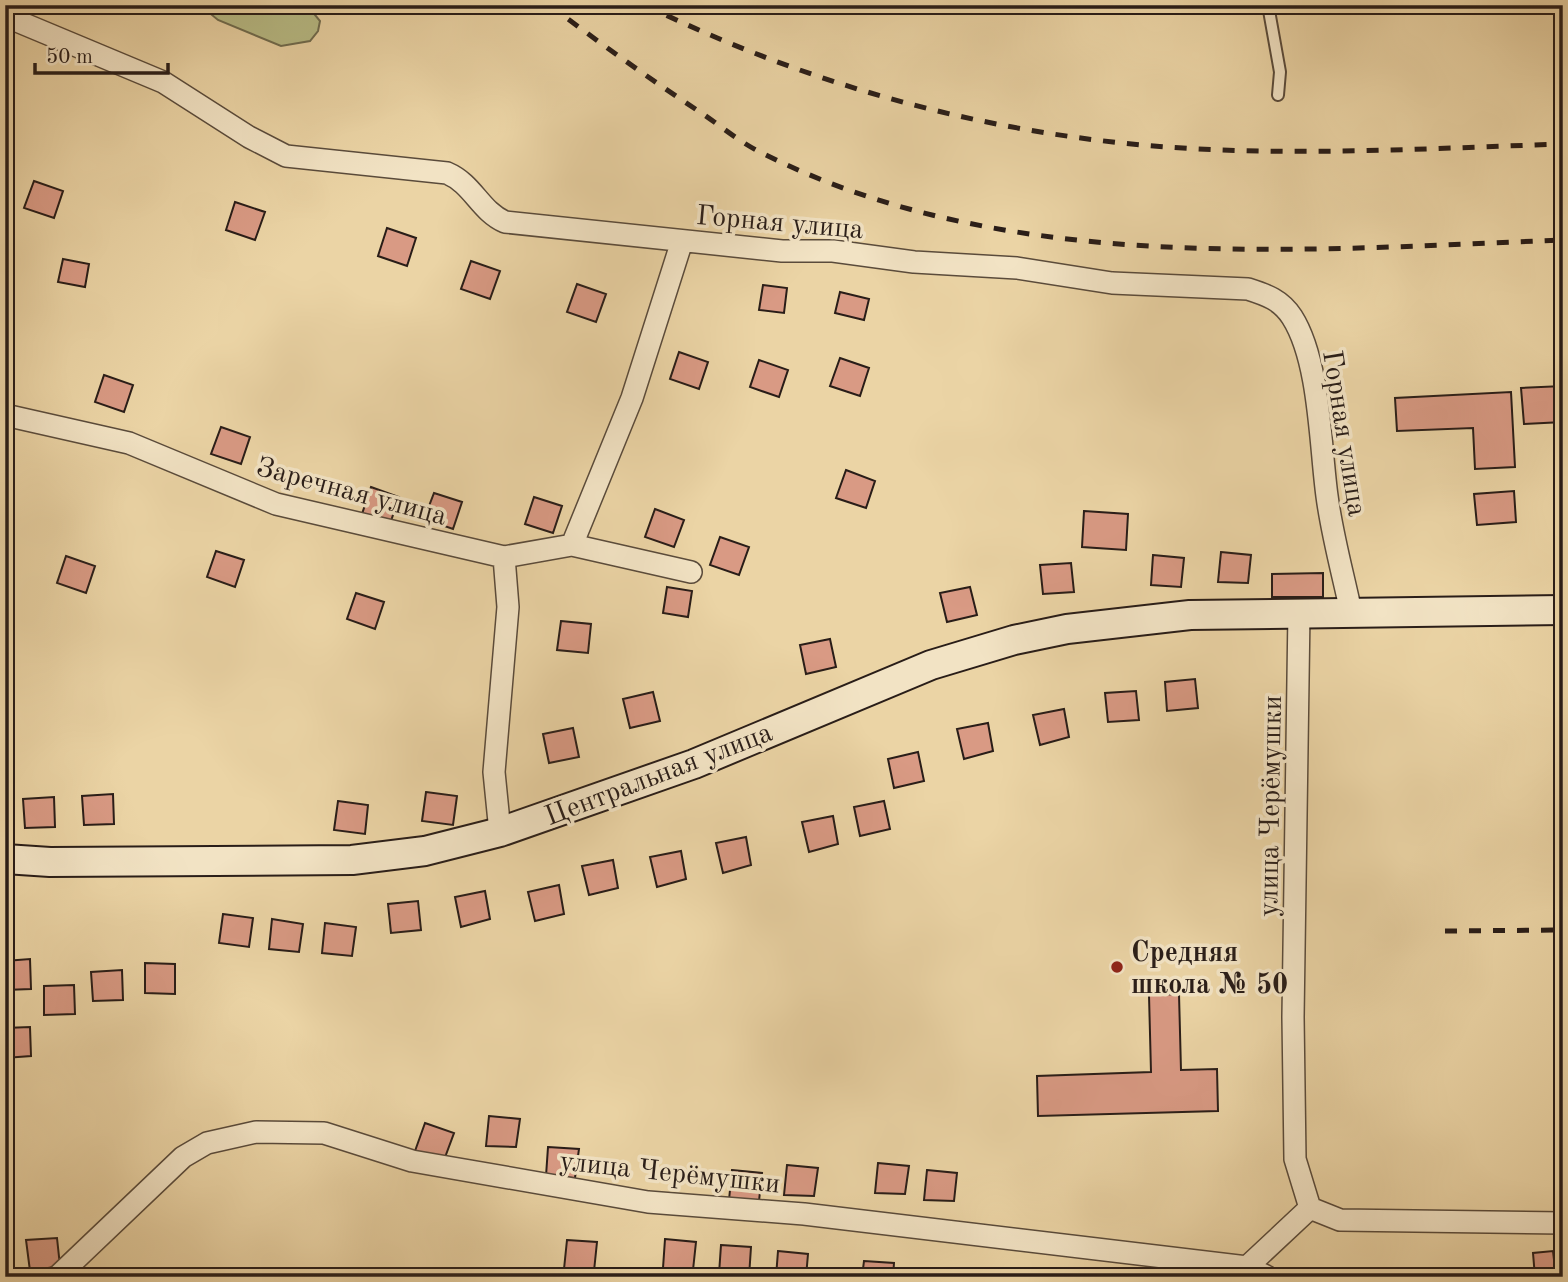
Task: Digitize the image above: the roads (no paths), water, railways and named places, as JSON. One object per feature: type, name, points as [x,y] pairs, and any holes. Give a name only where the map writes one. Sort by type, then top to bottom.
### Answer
[{"type":"street","name":"Горная улица","points":[[5,16],[163,82],[248,137],[286,156],[447,173],[461,179],[479,203],[495,218],[505,222],[782,251],[833,251],[975,268],[1017,268],[1147,286],[1248,289],[1268,295],[1281,303],[1293,318],[1306,351],[1322,433],[1327,497],[1351,612]]},
{"type":"street","points":[[572,545],[632,398],[682,241]]},
{"type":"street","name":"Заречная улица","points":[[5,415],[129,443],[276,504],[504,558],[572,545],[691,572]]},
{"type":"street","points":[[500,832],[494,772],[508,607],[504,558]]},
{"type":"street","name":"Центральная улица","points":[[5,859],[50,862],[352,860],[425,851],[500,832],[694,764],[873,687],[991,646],[1067,628],[1133,619],[1299,612],[1563,611]]},
{"type":"street","name":"улица Черёмушки","points":[[1299,612],[1293,1017],[1295,1159],[1310,1208]]},
{"type":"street","name":"улица Черёмушки","points":[[57,1277],[183,1157],[206,1143],[256,1132],[324,1133],[412,1161],[648,1202],[804,1214],[1268,1277]]},
{"type":"street","points":[[1246,1272],[1310,1208],[1340,1220],[1563,1223]]},
{"type":"lane","points":[[1268,5],[1280,72],[1278,95]]},
{"type":"railway","points":[[549,5],[754,149],[856,192],[953,220],[1053,237],[1155,246],[1361,248],[1563,240]]},
{"type":"railway","points":[[645,5],[778,62],[846,85],[914,105],[1055,134],[1126,143],[1243,151],[1563,144]]},
{"type":"railway","points":[[1445,931],[1563,930]]},
{"type":"place","name":"Средняя школа № 50","points":[[1117,967]]}]
